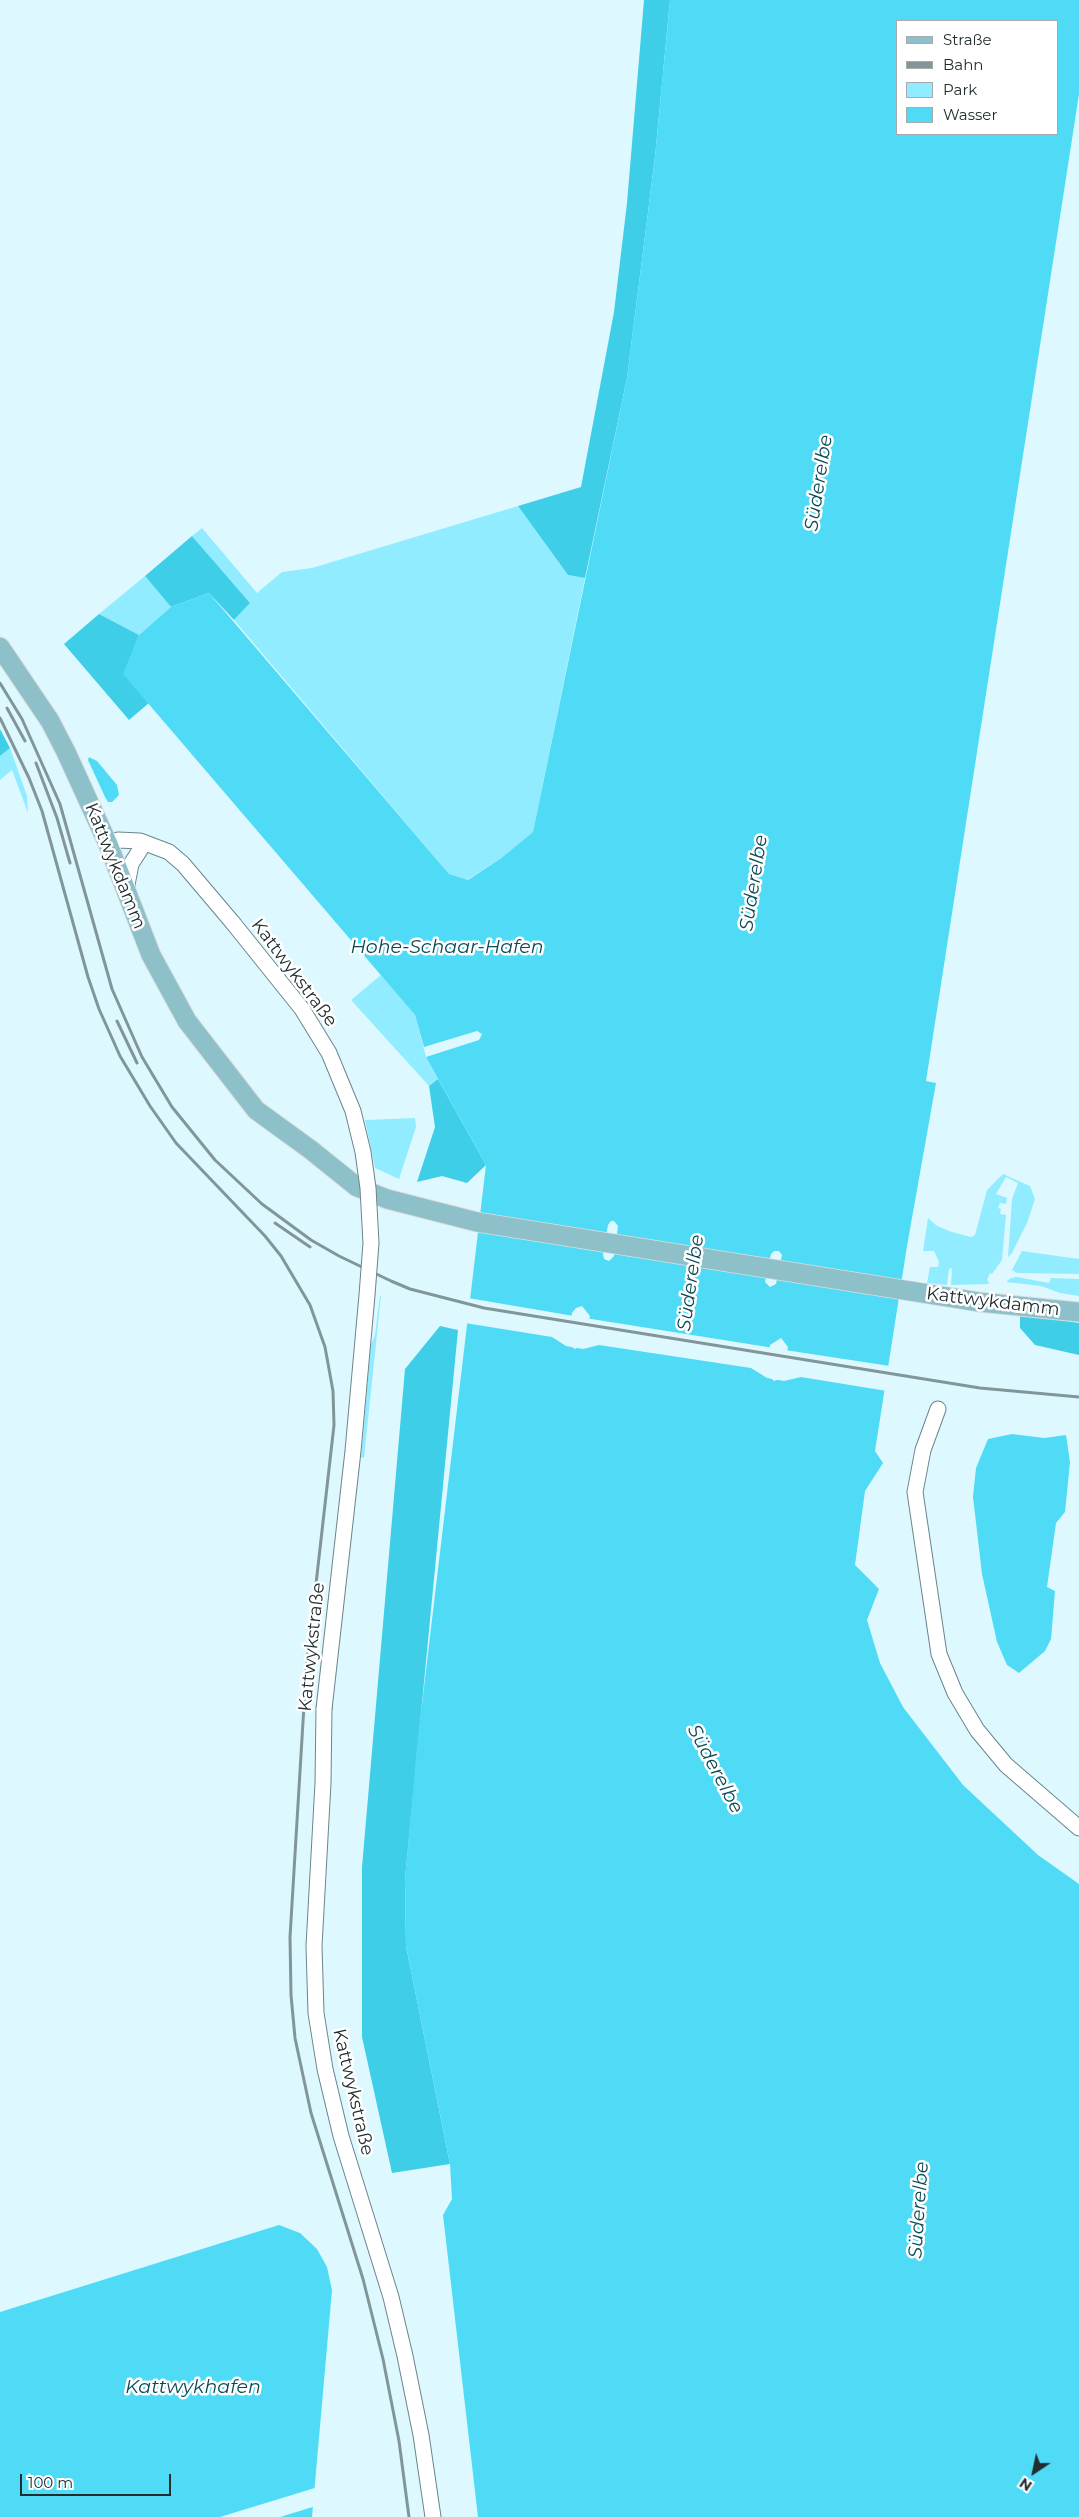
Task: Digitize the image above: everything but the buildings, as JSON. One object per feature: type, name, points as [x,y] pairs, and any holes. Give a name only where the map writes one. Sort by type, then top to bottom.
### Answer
[{"type":"main road","name":"Kattwykdamm","points":[[0,647],[50,721],[108,844],[151,955],[172,996],[199,1038],[234,1081],[277,1118],[292,1137],[311,1150],[388,1196],[477,1222],[985,1303],[1028,1305],[1079,1312]]},
{"type":"street","name":"Kattwykstraße","points":[[108,844],[140,840],[145,848],[162,848],[176,858],[233,924],[302,1009],[329,1053],[353,1111],[363,1152],[368,1188],[370,1243],[360,1382],[324,1709],[323,1783],[314,1946],[316,2013],[324,2069],[341,2136],[380,2261],[405,2356],[421,2435],[433,2517]]},
{"type":"street","points":[[126,894],[131,864],[145,848]]},
{"type":"street","points":[[938,1409],[923,1450],[915,1492],[939,1654],[955,1692],[977,1730],[1006,1765],[1079,1828]]},
{"type":"green space","points":[[518,506],[568,575],[585,578],[533,832],[500,859],[467,880],[449,874],[234,620],[250,603],[192,536],[202,528],[257,593],[282,572],[312,568]]},
{"type":"green space","points":[[145,576],[171,607],[139,635],[99,614]]},
{"type":"green space","points":[[10,748],[27,796],[28,813],[12,770],[0,780],[0,756]]},
{"type":"green space","points":[[381,975],[415,1015],[426,1057],[438,1079],[429,1086],[351,1000]]},
{"type":"green space","points":[[415,1118],[416,1127],[399,1179],[375,1168],[365,1120]]},
{"type":"green space","points":[[1003,1174],[1030,1186],[1035,1199],[1027,1223],[1012,1253],[1008,1257],[1012,1199],[1018,1183],[1006,1177],[996,1194],[1007,1198],[1006,1204],[1000,1203],[998,1208],[1001,1209],[1000,1214],[1006,1215],[1002,1260],[992,1274],[990,1273],[987,1280],[988,1284],[951,1285],[952,1268],[949,1269],[947,1285],[927,1283],[930,1267],[938,1267],[939,1262],[934,1251],[923,1251],[928,1218],[937,1226],[952,1232],[971,1237],[975,1235],[987,1190]]},
{"type":"green space","points":[[1022,1251],[1079,1259],[1079,1274],[1017,1273],[1012,1270]]},
{"type":"green space","points":[[1017,1277],[1049,1283],[1051,1278],[1079,1279],[1079,1296],[1060,1293],[1041,1286],[1006,1282],[1011,1278]]},
{"type":"green space","points":[[380,1296],[364,1458],[361,1457],[371,1345],[375,1335]]},
{"type":"shaded area","points":[[644,0],[670,0],[655,157],[627,378],[585,578],[568,575],[518,506],[581,487],[614,312],[627,203]]},
{"type":"shaded area","points":[[192,536],[250,603],[234,620],[209,593],[171,607],[145,576]]},
{"type":"shaded area","points":[[99,614],[139,635],[124,674],[149,703],[129,720],[64,644]]},
{"type":"shaded area","points":[[0,729],[10,748],[0,756]]},
{"type":"shaded area","points":[[438,1079],[486,1165],[467,1183],[442,1176],[417,1182],[435,1127],[429,1086]]},
{"type":"shaded area","points":[[1020,1313],[1079,1323],[1079,1355],[1035,1345],[1020,1328]]},
{"type":"shaded area","points":[[440,1326],[458,1330],[405,1879],[406,1946],[450,2164],[392,2173],[362,2037],[362,1867],[405,1369]]},
{"type":"water","points":[[670,0],[1079,0],[1079,94],[926,1081],[936,1083],[907,1246],[875,1451],[883,1463],[865,1491],[855,1565],[879,1589],[867,1620],[880,1663],[903,1707],[963,1785],[1038,1855],[1079,1884],[1079,2517],[478,2517],[443,2215],[452,2199],[450,2164],[406,1946],[405,1879],[417,1746],[486,1165],[426,1057],[479,1040],[482,1034],[477,1031],[424,1047],[415,1015],[123,674],[139,635],[171,607],[209,593],[449,874],[468,880],[500,859],[533,832],[627,378],[655,157]],"holes":[[[611,1221],[614,1221],[618,1226],[614,1256],[609,1261],[604,1259],[603,1254],[608,1225]],[[774,1251],[779,1251],[782,1255],[776,1284],[770,1287],[765,1282],[771,1254]],[[582,1306],[590,1316],[583,1344],[575,1349],[571,1346],[568,1338],[572,1313],[576,1308]],[[781,1338],[788,1347],[783,1373],[779,1379],[774,1381],[768,1375],[770,1345]]]},
{"type":"water","points":[[89,757],[97,761],[117,785],[119,795],[112,802],[108,802],[105,797],[88,760]]},
{"type":"water","points":[[1012,1434],[1044,1438],[1066,1435],[1070,1462],[1065,1512],[1056,1523],[1047,1587],[1055,1591],[1051,1639],[1045,1651],[1019,1673],[1007,1665],[997,1642],[982,1574],[973,1497],[976,1468],[988,1439]]},
{"type":"water","name":"Kattwykhafen","points":[[279,2225],[300,2233],[317,2249],[327,2267],[332,2290],[312,2517],[0,2517],[0,2312]]},
{"type":"pier","points":[[468,1298],[574,1316],[571,1338],[575,1346],[583,1339],[585,1318],[774,1348],[769,1370],[770,1374],[775,1378],[781,1373],[785,1350],[890,1366],[887,1391],[801,1377],[784,1381],[767,1378],[751,1368],[599,1345],[583,1349],[566,1346],[552,1337],[465,1323]]},
{"type":"pier","points":[[318,2487],[316,2506],[280,2517],[220,2517]]},
{"type":"railway","points":[[0,683],[22,719],[60,804],[112,989],[142,1057],[172,1107],[215,1160],[262,1204],[311,1240],[339,1256],[410,1289],[484,1308],[980,1388],[1079,1397]]},
{"type":"railway","points":[[7,708],[25,741]]},
{"type":"railway","points":[[0,718],[29,778],[42,811],[88,977],[99,1009],[120,1056],[150,1106],[176,1143],[265,1236],[281,1256],[310,1305],[325,1347],[333,1391],[334,1425],[306,1672],[290,1937],[291,1995],[295,2038],[311,2113],[363,2279],[383,2359],[399,2441],[409,2517]]},
{"type":"railway","points":[[36,763],[57,818],[70,863]]},
{"type":"railway","points":[[117,1021],[137,1063]]},
{"type":"railway","points":[[275,1223],[310,1247]]},
{"type":"water label","name":"Süderelbe","points":[[819,483]]},
{"type":"water label","name":"Süderelbe","points":[[754,883]]},
{"type":"water label","name":"Hohe-Schaar-Hafen","points":[[447,947]]},
{"type":"water label","name":"Süderelbe","points":[[691,1283]]},
{"type":"water label","name":"Süderelbe","points":[[715,1769]]},
{"type":"water label","name":"Süderelbe","points":[[919,2210]]}]
